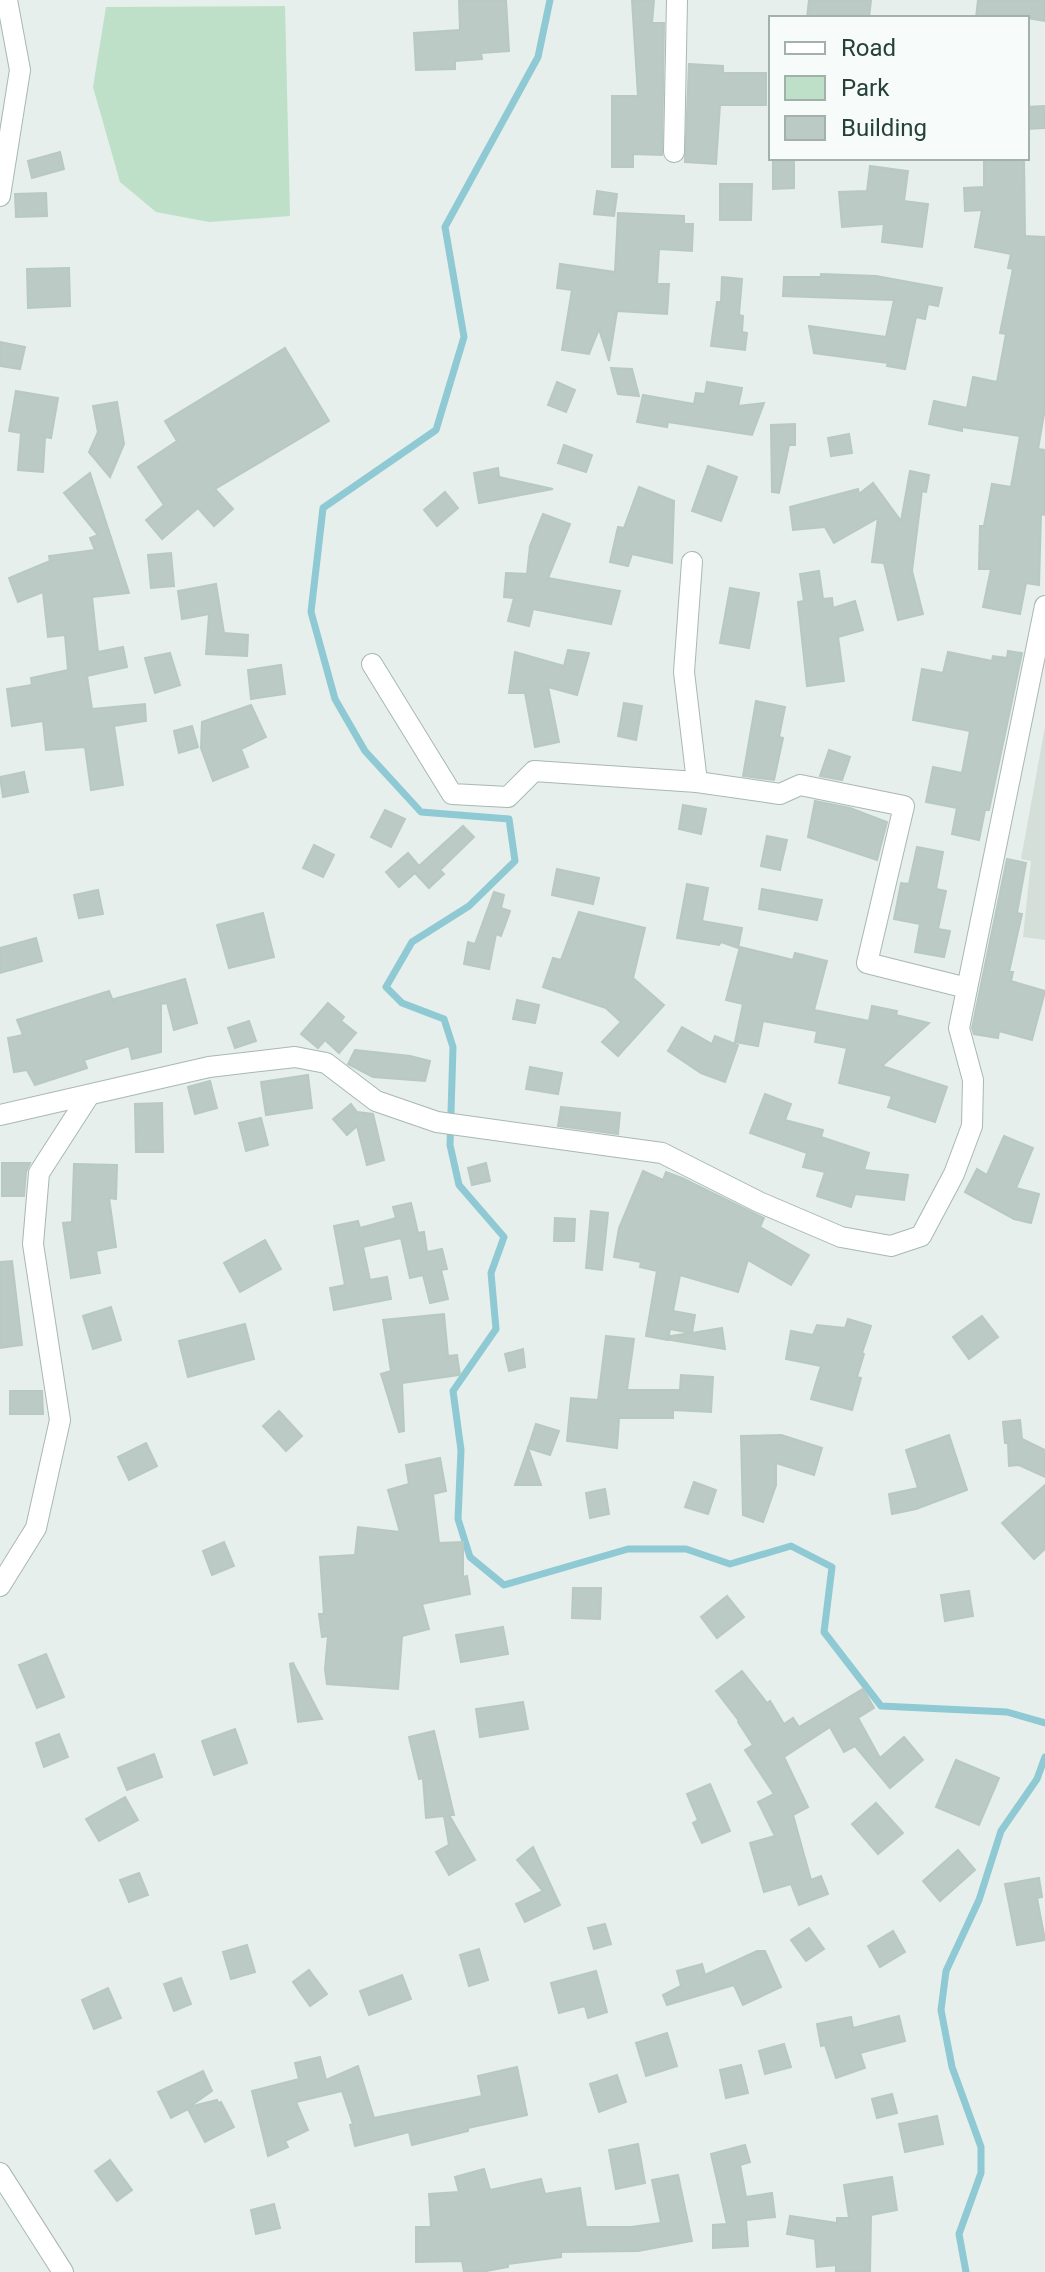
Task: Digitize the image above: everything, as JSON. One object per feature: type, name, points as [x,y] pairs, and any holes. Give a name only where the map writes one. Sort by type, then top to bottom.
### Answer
[{"type":"street","points":[[0,196],[20,70],[7,0]]},
{"type":"street","points":[[674,152],[677,0]]},
{"type":"street","points":[[692,562],[684,672],[697,782]]},
{"type":"street","points":[[0,1115],[209,1067],[295,1057],[326,1063],[376,1101],[437,1122],[662,1153],[759,1202],[841,1237],[891,1246],[921,1236],[954,1174],[972,1126],[973,1080],[959,1028],[1045,606]]},
{"type":"street","points":[[372,664],[452,794],[508,797],[534,771],[697,782],[780,794],[800,785],[904,806],[867,963],[967,988]]},
{"type":"street","points":[[0,1586],[36,1528],[60,1420],[33,1244],[39,1173],[88,1097]]},
{"type":"street","points":[[0,2173],[63,2272]]},
{"type":"shaded area","points":[[1045,727],[1045,940],[1023,937],[1031,861],[1021,859]]},
{"type":"green space","points":[[285,6],[290,216],[209,222],[156,212],[120,182],[93,87],[106,7]]},
{"type":"building","points":[[459,0],[506,0],[509,51],[481,53],[482,59],[455,61],[455,69],[416,70],[414,33],[460,30]]},
{"type":"building","points":[[632,0],[654,0],[652,23],[664,23],[662,155],[633,154],[633,167],[612,167],[612,96],[638,96]]},
{"type":"building","points":[[809,0],[871,0],[869,16],[807,16]]},
{"type":"building","points":[[978,0],[1045,0],[1045,21],[1029,16],[976,16]]},
{"type":"building","points":[[689,64],[723,66],[723,73],[766,73],[766,105],[720,105],[716,164],[685,162]]},
{"type":"building","points":[[1045,106],[1045,128],[1029,129],[1029,107]]},
{"type":"building","points":[[60,152],[64,169],[32,178],[28,161]]},
{"type":"building","points":[[773,160],[794,160],[794,188],[773,189]]},
{"type":"building","points":[[984,160],[1024,160],[1025,236],[1045,237],[1045,408],[1038,449],[1045,450],[1045,515],[1041,514],[1039,585],[1026,583],[1020,614],[983,607],[991,569],[979,569],[980,526],[984,526],[992,484],[1011,487],[1020,436],[962,427],[962,431],[929,424],[934,401],[967,408],[973,377],[997,382],[1006,334],[1000,333],[1013,269],[1008,268],[1011,254],[975,247],[982,210],[965,211],[964,188],[984,187]]},
{"type":"building","points":[[870,166],[908,171],[904,201],[928,204],[922,247],[882,242],[884,224],[842,227],[839,192],[867,191]]},
{"type":"building","points":[[720,184],[752,184],[751,220],[720,220]]},
{"type":"building","points":[[597,191],[617,194],[614,216],[594,214]]},
{"type":"building","points":[[46,193],[47,216],[16,217],[15,194]]},
{"type":"building","points":[[618,213],[684,216],[684,224],[693,224],[692,251],[659,249],[657,284],[669,284],[667,314],[617,311],[609,361],[599,329],[589,354],[562,350],[572,290],[557,288],[560,264],[615,272]]},
{"type":"building","points":[[69,268],[70,306],[28,308],[27,269]]},
{"type":"building","points":[[821,274],[876,276],[942,288],[938,306],[928,304],[925,319],[916,317],[905,369],[887,366],[888,363],[814,353],[809,326],[886,337],[894,300],[783,296],[784,277],[821,277]]},
{"type":"building","points":[[722,277],[742,279],[739,315],[743,316],[742,332],[747,333],[745,350],[711,346],[717,302],[721,302]]},
{"type":"building","points":[[0,342],[25,347],[20,369],[0,366]]},
{"type":"building","points":[[285,348],[329,421],[215,489],[233,509],[214,526],[198,508],[162,539],[146,520],[164,505],[138,467],[177,441],[165,421]]},
{"type":"building","points":[[611,368],[632,369],[639,396],[618,394]]},
{"type":"building","points":[[557,382],[575,390],[566,412],[548,405]]},
{"type":"building","points":[[707,382],[742,388],[738,406],[764,403],[752,435],[668,422],[667,427],[637,422],[643,395],[694,404],[696,393],[705,394]]},
{"type":"building","points":[[16,391],[58,398],[51,438],[45,437],[43,472],[18,470],[21,433],[9,431]]},
{"type":"building","points":[[117,402],[124,444],[110,477],[89,452],[98,432],[93,406]]},
{"type":"building","points":[[795,424],[795,445],[789,445],[779,493],[772,492],[771,425]]},
{"type":"building","points":[[849,434],[852,453],[831,456],[828,438]]},
{"type":"building","points":[[564,445],[592,455],[586,472],[558,463]]},
{"type":"building","points":[[708,466],[737,477],[721,521],[692,511]]},
{"type":"building","points":[[498,468],[499,477],[553,489],[479,503],[474,473]]},
{"type":"building","points":[[910,471],[929,475],[926,492],[922,491],[912,571],[923,614],[898,620],[884,563],[872,562],[878,518],[834,543],[825,527],[793,530],[790,507],[858,489],[859,494],[873,483],[901,521]]},
{"type":"building","points":[[90,473],[129,593],[92,597],[98,652],[123,647],[127,667],[87,676],[92,709],[145,704],[146,721],[114,726],[123,785],[91,790],[85,747],[46,750],[43,721],[12,726],[7,689],[32,685],[31,678],[68,670],[65,635],[48,637],[43,592],[18,602],[9,578],[50,561],[49,556],[95,550],[90,538],[98,535],[64,493]]},
{"type":"building","points":[[639,487],[674,501],[672,563],[632,554],[628,566],[610,562],[618,527],[624,528]]},
{"type":"building","points":[[445,492],[458,508],[437,526],[424,510]]},
{"type":"building","points":[[543,514],[570,524],[548,578],[620,591],[611,624],[533,609],[529,626],[508,621],[514,598],[504,597],[506,573],[527,574],[530,546]]},
{"type":"building","points":[[171,553],[174,586],[151,588],[148,555]]},
{"type":"building","points":[[819,571],[823,599],[832,598],[833,608],[855,601],[863,630],[838,637],[844,681],[807,686],[798,602],[804,601],[800,574]]},
{"type":"building","points":[[216,584],[224,633],[248,635],[247,656],[206,654],[209,614],[182,619],[178,591]]},
{"type":"building","points":[[730,588],[759,593],[749,648],[720,643]]},
{"type":"building","points":[[568,650],[589,653],[577,695],[548,687],[559,742],[535,747],[525,693],[509,693],[515,652],[564,666]]},
{"type":"building","points":[[1008,651],[1022,653],[989,810],[985,810],[979,840],[952,834],[957,808],[926,802],[933,767],[962,773],[970,731],[913,720],[922,669],[943,673],[948,652],[992,661],[993,656],[1007,658]]},
{"type":"building","points":[[170,653],[180,685],[155,693],[145,658]]},
{"type":"building","points":[[281,665],[285,694],[251,699],[248,670]]},
{"type":"building","points":[[756,701],[785,707],[779,737],[783,738],[774,780],[743,776]]},
{"type":"building","points":[[624,703],[642,706],[636,740],[618,736]]},
{"type":"building","points":[[251,705],[266,737],[241,749],[248,767],[213,781],[201,748],[202,722]]},
{"type":"building","points":[[192,726],[198,747],[179,753],[174,731]]},
{"type":"building","points":[[829,750],[850,757],[842,780],[820,776]]},
{"type":"building","points":[[24,772],[28,792],[3,797],[0,777]]},
{"type":"building","points":[[815,801],[850,808],[887,822],[877,860],[808,837]]},
{"type":"building","points":[[683,805],[706,809],[701,834],[679,829]]},
{"type":"building","points":[[385,810],[405,819],[391,847],[371,837]]},
{"type":"building","points":[[463,826],[474,837],[440,870],[444,874],[429,888],[415,873],[399,887],[386,872],[408,853],[419,866]]},
{"type":"building","points":[[767,836],[787,840],[780,870],[761,866]]},
{"type":"building","points":[[314,845],[334,855],[323,877],[303,868]]},
{"type":"building","points":[[917,847],[943,852],[936,889],[946,891],[938,929],[950,931],[944,957],[915,952],[920,924],[894,919],[901,883],[909,884]]},
{"type":"building","points":[[1007,859],[1026,863],[1017,913],[1022,914],[1009,972],[1013,972],[1011,981],[1045,991],[1032,1040],[999,1031],[998,1038],[974,1034],[972,1028]]},
{"type":"building","points":[[557,869],[599,878],[593,904],[552,895]]},
{"type":"building","points":[[687,884],[708,888],[702,921],[742,928],[738,948],[721,942],[719,945],[677,938]]},
{"type":"building","points":[[762,889],[822,900],[817,920],[759,909]]},
{"type":"building","points":[[98,890],[103,914],[79,918],[74,895]]},
{"type":"building","points":[[494,892],[504,895],[501,908],[510,911],[501,936],[496,934],[489,969],[464,964],[468,942],[475,944]]},
{"type":"building","points":[[579,912],[645,928],[633,978],[664,1005],[618,1056],[602,1042],[621,1022],[606,1008],[543,987],[553,958],[561,960]]},
{"type":"building","points":[[263,913],[274,957],[229,968],[217,925]]},
{"type":"building","points":[[36,938],[42,961],[0,973],[0,948]]},
{"type":"building","points":[[740,947],[793,960],[795,953],[827,961],[814,1010],[869,1021],[872,1006],[929,1023],[882,1066],[947,1087],[935,1122],[888,1107],[892,1096],[839,1083],[847,1048],[815,1042],[817,1031],[763,1021],[758,1046],[735,1042],[743,1004],[726,1000]]},
{"type":"building","points":[[185,979],[197,1023],[174,1030],[167,1003],[161,1004],[161,1052],[132,1059],[129,1046],[84,1060],[87,1068],[35,1085],[27,1070],[14,1072],[8,1038],[23,1035],[17,1020],[109,991],[115,1006],[114,999]]},
{"type":"building","points":[[517,1000],[539,1005],[535,1023],[513,1019]]},
{"type":"building","points":[[328,1003],[344,1017],[341,1021],[356,1033],[339,1053],[325,1040],[318,1048],[301,1034]]},
{"type":"building","points":[[249,1021],[256,1041],[235,1048],[228,1028]]},
{"type":"building","points":[[682,1027],[712,1044],[715,1036],[738,1045],[725,1082],[701,1073],[668,1051]]},
{"type":"building","points":[[355,1050],[430,1061],[425,1081],[373,1077],[348,1064]]},
{"type":"building","points":[[530,1067],[562,1073],[558,1094],[526,1089]]},
{"type":"building","points":[[308,1075],[312,1108],[266,1115],[261,1082]]},
{"type":"building","points":[[210,1081],[217,1108],[195,1114],[188,1087]]},
{"type":"building","points":[[765,1094],[791,1104],[785,1120],[823,1130],[821,1137],[869,1153],[864,1170],[908,1175],[904,1200],[855,1194],[851,1207],[817,1196],[825,1172],[803,1167],[807,1153],[750,1133]]},
{"type":"building","points":[[162,1103],[163,1152],[136,1152],[135,1104]]},
{"type":"building","points":[[351,1104],[357,1112],[373,1114],[384,1160],[367,1165],[357,1126],[347,1135],[333,1119]]},
{"type":"building","points":[[561,1107],[620,1113],[618,1134],[558,1126]]},
{"type":"building","points":[[261,1118],[268,1145],[246,1151],[239,1123]]},
{"type":"building","points":[[1004,1136],[1033,1148],[1016,1188],[1039,1194],[1031,1223],[1014,1219],[965,1192],[977,1169],[987,1175]]},
{"type":"building","points":[[2,1163],[30,1163],[24,1196],[2,1196]]},
{"type":"building","points":[[486,1163],[490,1181],[472,1185],[468,1168]]},
{"type":"building","points":[[74,1164],[117,1165],[116,1199],[109,1198],[116,1247],[96,1251],[100,1273],[71,1278],[63,1223],[72,1222]]},
{"type":"building","points":[[643,1171],[663,1180],[666,1172],[682,1178],[764,1218],[760,1227],[809,1255],[791,1285],[748,1260],[738,1292],[680,1275],[673,1311],[695,1315],[692,1333],[722,1328],[725,1349],[670,1340],[670,1336],[691,1333],[670,1329],[668,1340],[646,1336],[657,1271],[640,1267],[641,1262],[614,1257],[619,1228]]},
{"type":"building","points":[[411,1203],[418,1233],[424,1232],[427,1252],[442,1249],[447,1269],[441,1270],[448,1299],[430,1303],[423,1275],[410,1278],[401,1238],[363,1247],[370,1280],[387,1277],[391,1299],[334,1310],[330,1288],[345,1285],[334,1226],[358,1221],[360,1228],[396,1218],[393,1207]]},
{"type":"building","points":[[591,1211],[608,1213],[602,1270],[586,1268]]},
{"type":"building","points":[[555,1218],[575,1219],[574,1241],[554,1241]]},
{"type":"building","points":[[265,1240],[281,1269],[240,1292],[224,1263]]},
{"type":"building","points":[[12,1261],[22,1345],[0,1348],[0,1262]]},
{"type":"building","points":[[111,1307],[121,1340],[93,1349],[83,1316]]},
{"type":"building","points":[[444,1314],[448,1356],[457,1355],[460,1375],[402,1383],[404,1431],[399,1432],[381,1374],[391,1371],[383,1320]]},
{"type":"building","points":[[982,1316],[998,1337],[969,1359],[953,1337]]},
{"type":"building","points":[[848,1319],[871,1326],[862,1353],[857,1377],[861,1378],[852,1410],[811,1399],[821,1366],[786,1359],[791,1331],[813,1335],[817,1325],[845,1328]]},
{"type":"building","points":[[245,1324],[254,1359],[188,1377],[179,1341]]},
{"type":"building","points":[[606,1336],[634,1339],[627,1390],[680,1390],[681,1375],[713,1377],[711,1412],[673,1410],[673,1418],[619,1418],[617,1448],[567,1441],[571,1398],[598,1400]]},
{"type":"building","points":[[523,1349],[525,1367],[509,1371],[505,1354]]},
{"type":"building","points":[[10,1391],[42,1391],[43,1414],[10,1414]]},
{"type":"building","points":[[279,1411],[302,1436],[286,1451],[263,1426]]},
{"type":"building","points":[[1020,1420],[1022,1439],[1045,1450],[1045,1477],[1019,1465],[1009,1466],[1003,1422]]},
{"type":"building","points":[[536,1424],[559,1431],[550,1455],[528,1448]]},
{"type":"building","points":[[781,1435],[822,1448],[814,1475],[776,1463],[776,1485],[763,1522],[743,1515],[741,1436]]},
{"type":"building","points":[[949,1435],[967,1490],[916,1509],[892,1514],[889,1494],[918,1488],[906,1450]]},
{"type":"building","points":[[146,1443],[157,1466],[129,1480],[118,1457]]},
{"type":"building","points":[[528,1448],[541,1485],[515,1485]]},
{"type":"building","points":[[440,1458],[446,1491],[433,1494],[439,1543],[463,1542],[463,1577],[467,1576],[470,1594],[422,1604],[429,1629],[402,1636],[398,1689],[327,1684],[328,1636],[322,1637],[319,1614],[324,1614],[320,1557],[355,1555],[358,1527],[400,1532],[388,1490],[409,1484],[406,1465]]},
{"type":"building","points":[[694,1482],[716,1490],[708,1514],[685,1507]]},
{"type":"building","points":[[1045,1485],[1045,1549],[1034,1559],[1002,1523]]},
{"type":"building","points":[[605,1489],[609,1514],[590,1518],[586,1493]]},
{"type":"building","points":[[224,1542],[234,1566],[212,1575],[203,1551]]},
{"type":"building","points":[[573,1588],[601,1588],[600,1619],[572,1618]]},
{"type":"building","points":[[969,1591],[973,1616],[945,1621],[941,1595]]},
{"type":"building","points":[[727,1596],[744,1617],[717,1638],[701,1617]]},
{"type":"building","points":[[503,1627],[508,1654],[461,1662],[456,1635]]},
{"type":"building","points":[[46,1654],[64,1697],[37,1708],[19,1665]]},
{"type":"building","points":[[293,1663],[322,1719],[298,1722],[290,1664]]},
{"type":"building","points":[[742,1671],[767,1703],[770,1701],[784,1724],[793,1718],[799,1727],[863,1689],[874,1708],[858,1718],[880,1758],[904,1737],[923,1760],[890,1788],[855,1746],[844,1752],[830,1727],[784,1757],[808,1807],[793,1815],[811,1880],[821,1876],[828,1894],[799,1905],[791,1884],[764,1892],[750,1843],[775,1836],[758,1802],[774,1794],[745,1750],[753,1745],[716,1691]]},
{"type":"building","points":[[523,1702],[528,1729],[480,1737],[476,1709]]},
{"type":"building","points":[[235,1729],[247,1763],[214,1775],[202,1741]]},
{"type":"building","points":[[434,1731],[454,1815],[449,1815],[475,1860],[449,1875],[436,1852],[449,1845],[444,1816],[426,1818],[423,1778],[419,1779],[409,1737]]},
{"type":"building","points":[[59,1734],[68,1757],[44,1767],[36,1743]]},
{"type":"building","points":[[154,1754],[162,1777],[127,1790],[118,1768]]},
{"type":"building","points":[[956,1760],[999,1778],[979,1825],[936,1807]]},
{"type":"building","points":[[710,1784],[730,1831],[702,1843],[693,1823],[698,1820],[687,1794]]},
{"type":"building","points":[[125,1797],[138,1820],[99,1841],[86,1819]]},
{"type":"building","points":[[876,1803],[903,1833],[878,1854],[852,1824]]},
{"type":"building","points":[[533,1847],[560,1905],[525,1922],[516,1904],[543,1891],[517,1860]]},
{"type":"building","points":[[958,1850],[975,1870],[940,1901],[923,1881]]},
{"type":"building","points":[[139,1873],[148,1895],[129,1902],[120,1880]]},
{"type":"building","points":[[1039,1878],[1042,1897],[1037,1898],[1045,1940],[1017,1945],[1005,1884]]},
{"type":"building","points":[[605,1924],[611,1944],[594,1949],[588,1928]]},
{"type":"building","points":[[809,1928],[824,1949],[806,1961],[791,1940]]},
{"type":"building","points":[[893,1931],[905,1952],[880,1967],[868,1946]]},
{"type":"building","points":[[247,1945],[255,1972],[231,1979],[223,1952]]},
{"type":"building","points":[[479,1949],[488,1980],[469,1986],[460,1955]]},
{"type":"building","points":[[757,1951],[765,1951],[781,1987],[743,2005],[734,1985],[667,2005],[663,1995],[681,1986],[677,1971],[702,1964],[705,1975]]},
{"type":"building","points":[[309,1970],[327,1994],[310,2006],[293,1982]]},
{"type":"building","points":[[596,1971],[607,2012],[588,2018],[585,2006],[559,2013],[551,1983]]},
{"type":"building","points":[[402,1975],[411,1999],[369,2015],[360,1991]]},
{"type":"building","points":[[181,1978],[191,2004],[174,2011],[164,1984]]},
{"type":"building","points":[[108,1988],[121,2018],[94,2029],[82,2000]]},
{"type":"building","points":[[899,2016],[905,2041],[860,2053],[865,2068],[836,2078],[825,2045],[821,2046],[817,2024],[851,2017],[853,2028]]},
{"type":"building","points":[[667,2033],[677,2066],[646,2076],[636,2043]]},
{"type":"building","points":[[784,2044],[791,2067],[765,2074],[759,2051]]},
{"type":"building","points":[[320,2057],[326,2080],[358,2066],[374,2118],[482,2096],[478,2076],[517,2067],[527,2115],[412,2145],[409,2132],[355,2146],[350,2125],[353,2124],[342,2091],[296,2102],[308,2130],[285,2141],[288,2147],[268,2156],[252,2091],[299,2079],[295,2063]]},
{"type":"building","points":[[741,2065],[748,2093],[726,2098],[720,2070]]},
{"type":"building","points":[[203,2071],[212,2091],[189,2107],[217,2100],[234,2127],[205,2142],[188,2109],[171,2118],[158,2092]]},
{"type":"building","points":[[617,2075],[626,2102],[599,2112],[590,2084]]},
{"type":"building","points":[[892,2094],[897,2113],[877,2118],[872,2099]]},
{"type":"building","points":[[937,2116],[943,2144],[905,2152],[899,2124]]},
{"type":"building","points":[[638,2144],[645,2183],[616,2189],[609,2150]]},
{"type":"building","points":[[745,2145],[750,2162],[740,2165],[746,2197],[772,2193],[775,2217],[746,2220],[748,2246],[713,2248],[713,2225],[727,2224],[711,2154]]},
{"type":"building","points":[[110,2160],[132,2190],[117,2201],[95,2171]]},
{"type":"building","points":[[484,2169],[490,2190],[541,2179],[545,2194],[580,2188],[586,2227],[661,2223],[652,2180],[678,2175],[692,2241],[638,2251],[561,2252],[561,2257],[508,2264],[508,2267],[481,2272],[464,2272],[462,2261],[416,2262],[416,2227],[431,2227],[429,2194],[459,2192],[455,2177]]},
{"type":"building","points":[[892,2177],[897,2210],[871,2215],[870,2272],[836,2272],[836,2265],[817,2267],[815,2239],[787,2234],[790,2216],[837,2223],[837,2218],[849,2218],[844,2185]]},
{"type":"building","points":[[274,2204],[280,2228],[256,2234],[251,2210]]},
{"type":"waterway","points":[[550,0],[538,57],[445,227],[464,337],[436,430],[323,508],[311,612],[335,699],[365,751],[421,812],[509,819],[515,861],[469,906],[412,942],[386,987],[402,1003],[444,1019],[453,1047],[450,1145],[459,1185],[504,1237],[491,1273],[496,1329],[453,1391],[461,1450],[458,1519],[470,1557],[504,1585],[628,1549],[686,1549],[730,1564],[791,1546],[832,1567],[824,1632],[881,1706],[1007,1712],[1045,1723]]},
{"type":"waterway","points":[[966,2272],[959,2234],[981,2173],[981,2147],[952,2067],[941,2010],[946,1971],[979,1900],[1001,1831],[1037,1779],[1045,1757]]}]
